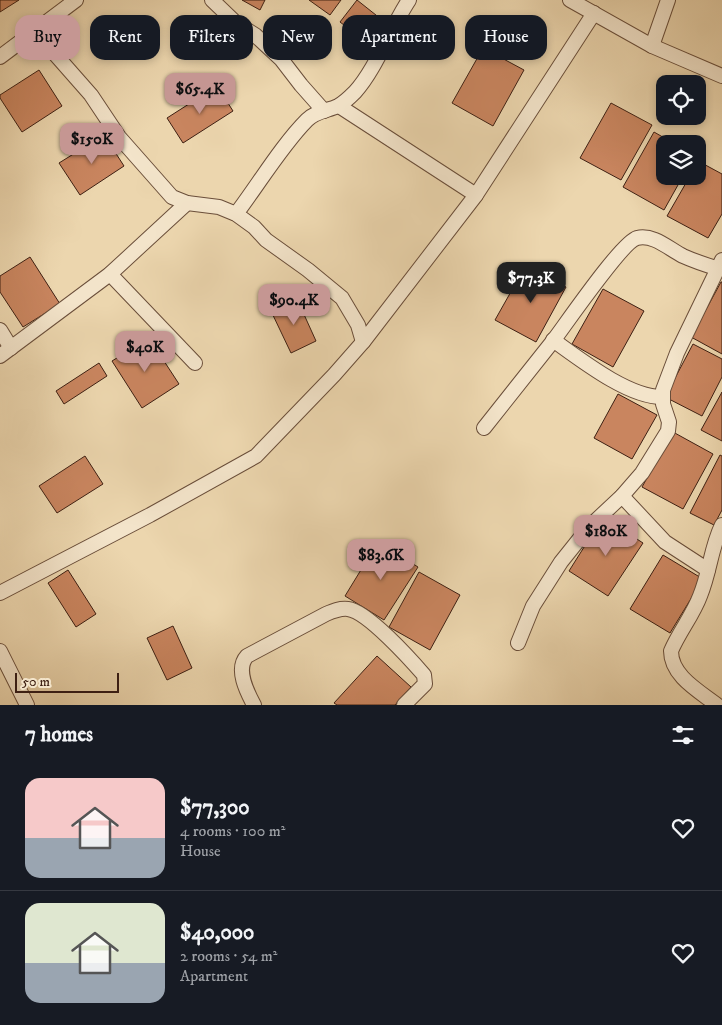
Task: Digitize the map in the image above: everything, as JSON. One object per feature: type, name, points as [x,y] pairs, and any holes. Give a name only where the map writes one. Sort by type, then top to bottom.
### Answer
[{"type":"street","points":[[56,15],[76,0]]},
{"type":"street","points":[[212,0],[236,23],[255,35],[281,59],[324,111]]},
{"type":"street","points":[[236,214],[294,135],[316,113],[339,106],[361,84],[409,0]]},
{"type":"street","points":[[570,0],[652,46],[722,76]]},
{"type":"street","points":[[652,46],[668,0]]},
{"type":"street","points":[[0,593],[150,515],[256,456],[363,342],[476,195],[594,13]]},
{"type":"street","points":[[0,56],[15,44]]},
{"type":"street","points":[[60,60],[90,95],[119,137],[172,197],[187,204],[219,207],[236,214],[254,226],[266,240],[308,270],[342,298],[358,325],[363,342]]},
{"type":"street","points":[[339,106],[476,195]]},
{"type":"street","points":[[0,330],[6,352],[110,274],[187,204]]},
{"type":"street","points":[[484,428],[600,278],[624,249],[636,238],[647,238],[662,243],[682,255],[720,264],[677,354],[663,390],[662,397],[669,422],[668,431],[642,473],[622,496],[589,527],[561,562],[533,606],[518,643]]},
{"type":"street","points":[[110,274],[195,363]]},
{"type":"street","points":[[553,340],[591,366],[630,389],[653,397],[662,397]]},
{"type":"street","points":[[622,496],[665,542],[708,570]]},
{"type":"street","points":[[717,705],[674,668],[671,651],[700,597],[715,538],[722,525]]},
{"type":"street","points":[[254,705],[248,694],[242,667],[242,661],[246,656],[336,609],[350,609],[364,616],[424,675],[424,684],[404,705]]},
{"type":"street","points":[[0,652],[27,705]]},
{"type":"building","points":[[0,0],[19,0],[0,12]]},
{"type":"building","points":[[242,0],[265,0],[260,10]]},
{"type":"building","points":[[309,0],[341,0],[330,15]]},
{"type":"building","points":[[357,0],[376,15],[345,15]]},
{"type":"building","points":[[476,60],[505,60],[524,70],[493,126],[452,103]]},
{"type":"building","points":[[39,70],[62,106],[22,132],[0,98],[0,95]]},
{"type":"building","points":[[217,86],[233,111],[183,143],[167,118]]},
{"type":"building","points":[[611,103],[652,125],[621,180],[580,158]]},
{"type":"building","points":[[654,132],[659,135],[656,135],[656,185],[678,185],[664,210],[623,187]]},
{"type":"building","points":[[104,135],[124,166],[80,195],[59,163]]},
{"type":"building","points":[[706,165],[722,174],[722,214],[708,238],[667,216],[685,185],[706,185]]},
{"type":"building","points":[[30,257],[60,304],[23,327],[0,292],[0,276]]},
{"type":"building","points":[[526,265],[566,287],[536,342],[495,320]]},
{"type":"building","points":[[722,282],[722,354],[691,337]]},
{"type":"building","points":[[603,289],[644,311],[613,367],[572,344]]},
{"type":"building","points":[[297,299],[316,341],[291,353],[271,311]]},
{"type":"building","points":[[149,338],[179,384],[142,408],[112,361]]},
{"type":"building","points":[[693,344],[722,359],[722,377],[702,416],[665,397]]},
{"type":"building","points":[[99,363],[107,376],[64,404],[56,391]]},
{"type":"building","points":[[722,392],[722,441],[701,430]]},
{"type":"building","points":[[618,394],[657,415],[632,459],[594,438]]},
{"type":"building","points":[[673,432],[713,454],[683,509],[642,487]]},
{"type":"building","points":[[720,455],[722,456],[722,510],[714,525],[690,513]]},
{"type":"building","points":[[85,456],[103,484],[57,513],[39,486]]},
{"type":"building","points":[[603,517],[643,543],[608,596],[569,571]]},
{"type":"building","points":[[378,542],[418,567],[384,620],[345,596]]},
{"type":"building","points":[[663,555],[703,579],[670,633],[630,609]]},
{"type":"building","points":[[68,570],[96,614],[76,627],[48,583]]},
{"type":"building","points":[[419,572],[460,595],[430,650],[389,627]]},
{"type":"building","points":[[173,626],[192,668],[167,680],[147,638]]},
{"type":"building","points":[[377,656],[411,687],[395,705],[337,705],[334,703]]}]
